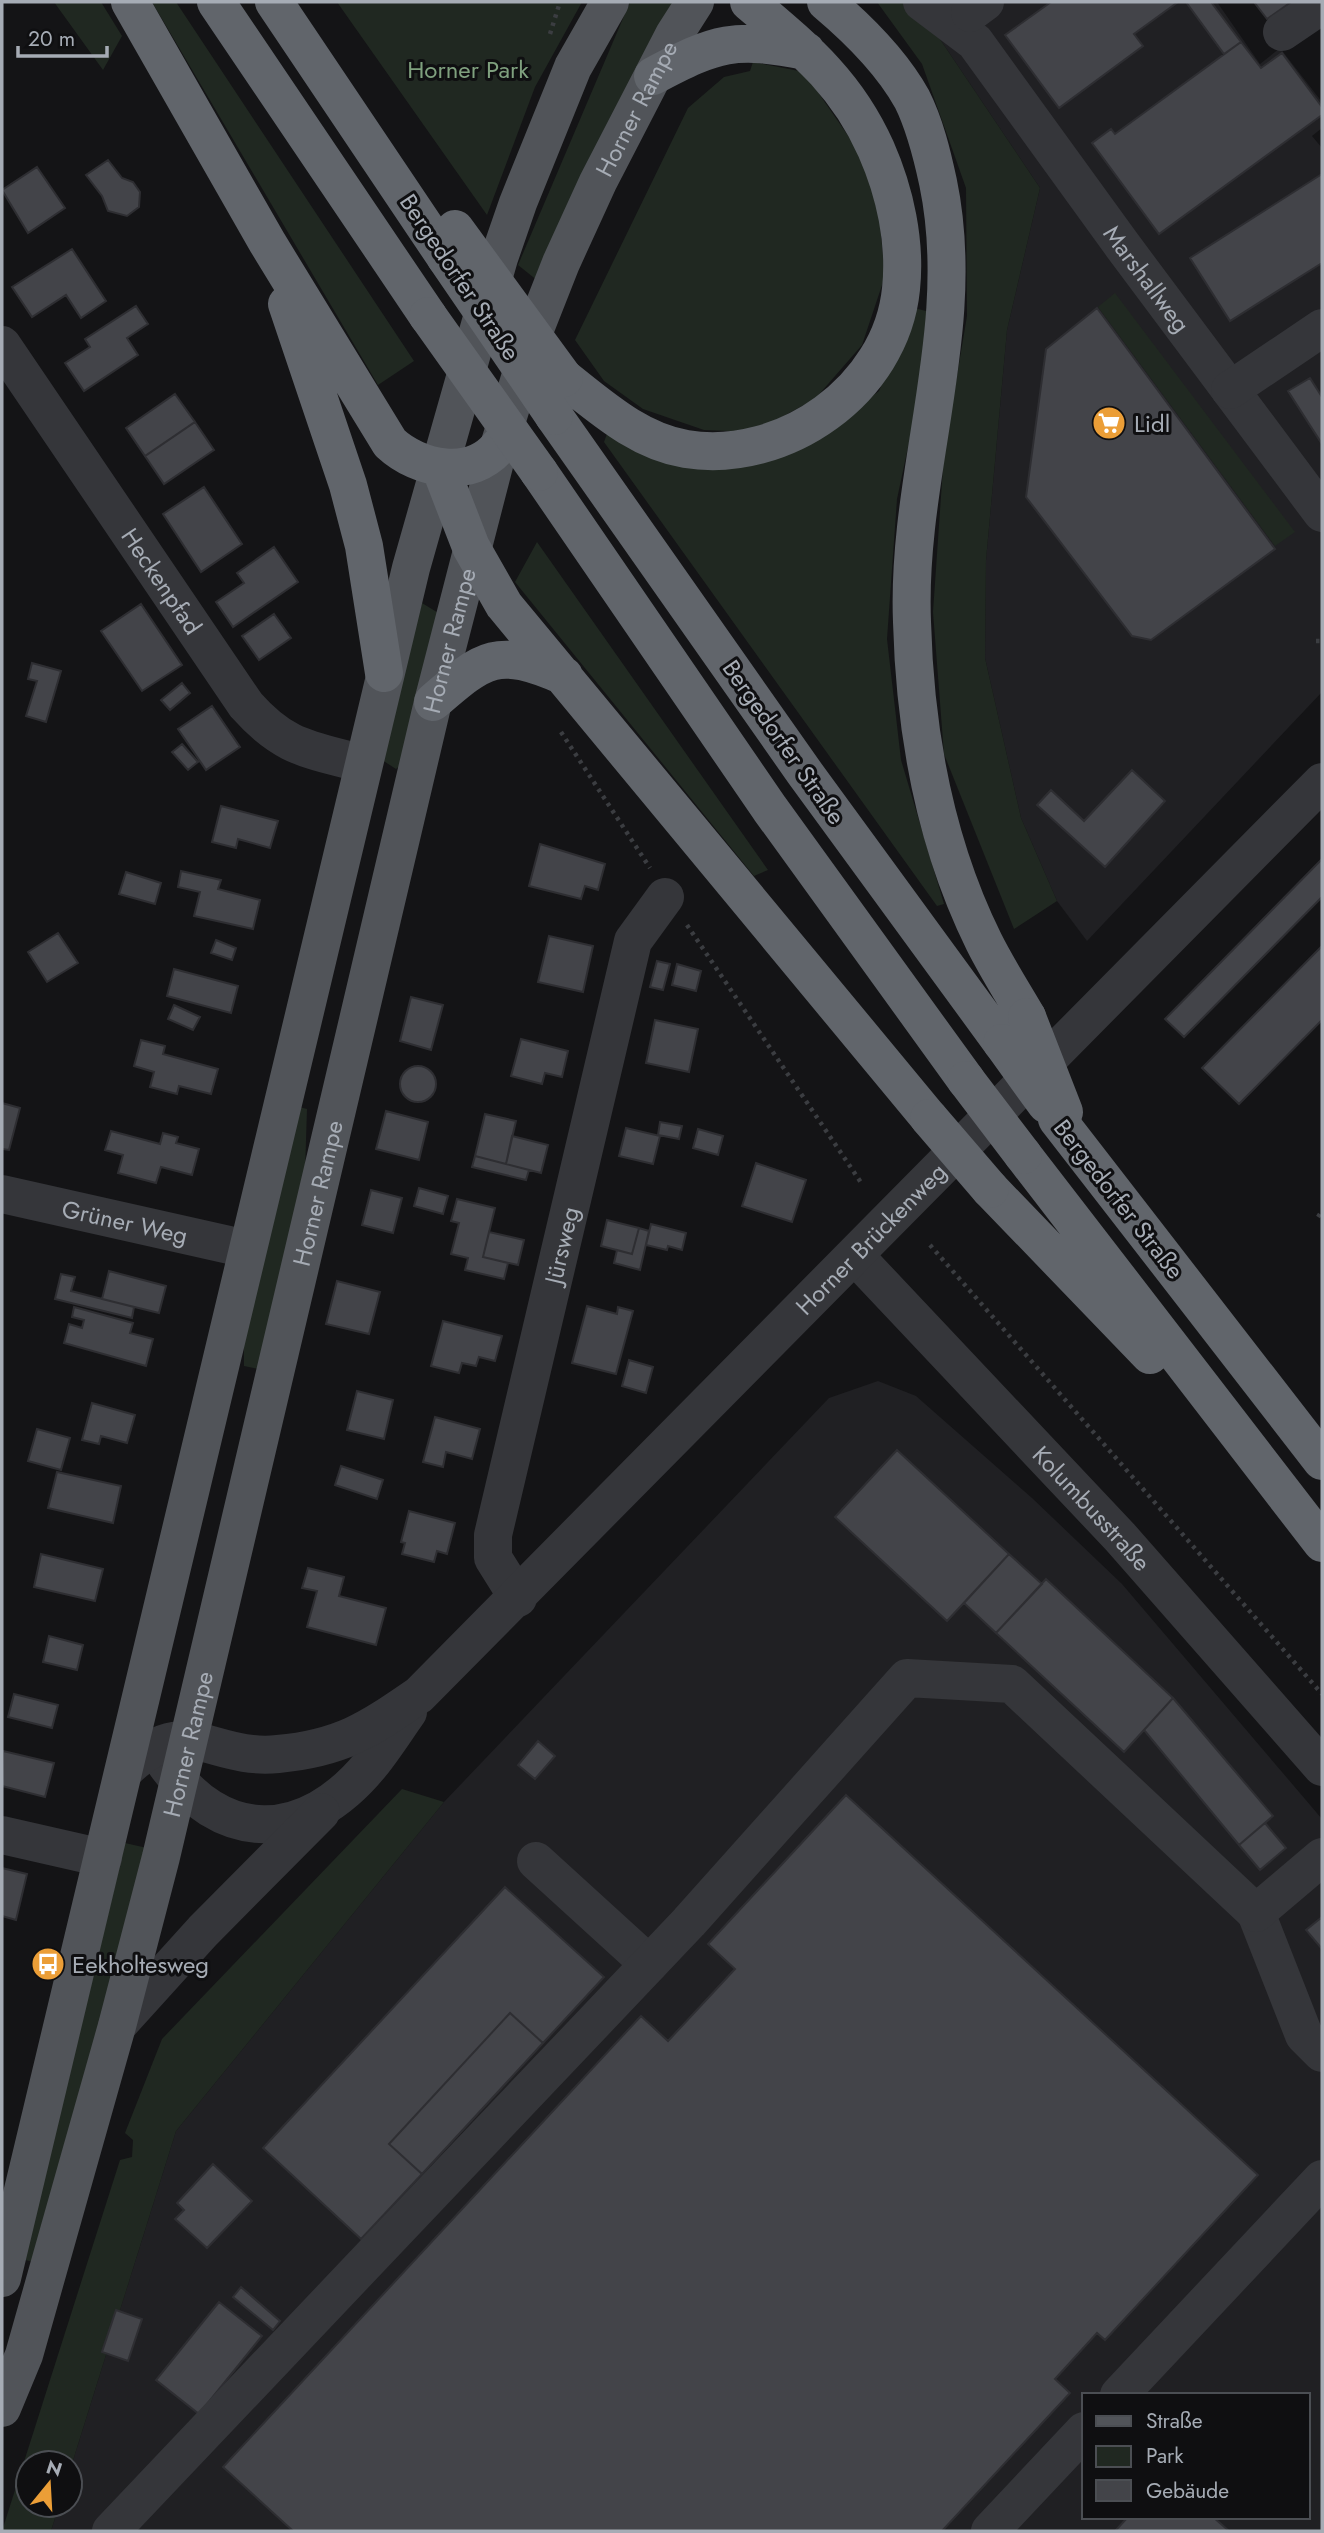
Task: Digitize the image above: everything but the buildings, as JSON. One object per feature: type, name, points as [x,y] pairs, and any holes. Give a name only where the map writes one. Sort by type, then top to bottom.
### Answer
[{"type":"highway","points":[[130,2],[267,242],[384,435],[406,455],[440,467],[468,467],[482,462],[499,446]]},
{"type":"highway","name":"Bergedorfer Straße","points":[[216,2],[428,316],[539,472],[770,809],[1023,1155],[1276,1485]]},
{"type":"highway","points":[[274,2],[383,162],[564,378],[629,428],[684,449],[719,453],[754,448],[793,433],[847,396],[868,371],[897,313],[902,255],[899,224],[876,149],[862,122],[831,74],[749,2]]},
{"type":"highway","points":[[826,2],[879,55],[911,98],[928,138],[940,192],[949,284],[913,555],[912,620],[917,716],[939,821],[956,876],[984,942],[1014,1030]]},
{"type":"highway","points":[[653,76],[700,51],[734,43],[769,44],[806,51]]},
{"type":"highway","points":[[267,242],[348,485],[364,547],[384,673]]},
{"type":"highway","name":"Bergedorfer Straße","points":[[450,244],[554,416],[804,772],[1014,1030],[1066,1126],[1322,1461]]},
{"type":"highway","points":[[440,467],[471,547],[504,605],[990,1189],[1276,1485],[1322,1543]]},
{"type":"highway","points":[[433,702],[465,673],[491,660],[526,662],[564,677]]},
{"type":"main road","points":[[2,2278],[384,673],[499,258],[518,203],[573,67],[610,2]]},
{"type":"main road","name":"Horner Rampe","points":[[2,2408],[24,2355],[117,2026],[179,1783],[172,1742],[411,801],[471,547],[499,446],[535,329],[561,263],[598,182],[695,2]]},
{"type":"main road","points":[[363,764],[411,801]]},
{"type":"street","name":"Marshallweg","points":[[922,2],[974,15],[1230,390],[1322,513]]},
{"type":"street","points":[[1282,32],[1322,5]]},
{"type":"street","points":[[1230,390],[1322,328]]},
{"type":"street","name":"Heckenpfad","points":[[2,345],[246,705],[265,727],[286,742],[363,764]]},
{"type":"street","name":"Horner Brückenweg","points":[[172,1742],[264,1754],[316,1749],[357,1736],[419,1695],[518,1598],[1322,782]]},
{"type":"street","name":"Jürsweg","points":[[518,1598],[493,1558],[493,1535],[633,941],[665,897]]},
{"type":"street","name":"Grüner Weg","points":[[2,1194],[247,1249]]},
{"type":"street","name":"Kolumbusstraße","points":[[855,1256],[1120,1537],[1322,1767]]},
{"type":"street","points":[[111,2531],[649,1965],[907,1678],[1012,1684],[1256,1913],[1304,2035],[1322,2053]]},
{"type":"street","points":[[124,1771],[172,1742],[143,1690]]},
{"type":"street","name":"Horner Brückenweg","points":[[117,2026],[203,1931],[370,1766],[419,1695]]},
{"type":"street","name":"Horner Brückenweg","points":[[179,1783],[203,1806],[219,1815],[258,1824],[297,1819],[335,1799]]},
{"type":"street","points":[[2,1835],[103,1858]]},
{"type":"street","points":[[1256,1913],[1322,1857]]},
{"type":"street","points":[[536,1861],[649,1965]]},
{"type":"street","points":[[1121,2393],[1322,2179]]},
{"type":"street","points":[[990,2531],[1082,2433]]},
{"type":"path","points":[[1318,1217],[1322,1211]]},
{"type":"path","points":[[930,1245],[1322,1694]]},
{"type":"shaded area","points":[[915,2],[1217,2],[1260,64],[1280,48],[1322,102],[1322,128],[1312,136],[1322,148],[1322,692],[1087,941],[1057,901],[1021,818],[985,658],[986,560],[1007,330],[1040,188]]},
{"type":"shaded area","points":[[878,1381],[916,1396],[1032,1498],[1122,1584],[1322,1819],[1322,2531],[51,2531],[55,2519],[84,2519],[84,2449],[77,2449],[176,2131],[444,1802],[829,1398]]},
{"type":"green space","points":[[54,2],[101,2],[122,36],[103,70]]},
{"type":"green space","points":[[152,2],[176,2],[414,361],[378,385]]},
{"type":"green space","name":"Horner Park","points":[[337,2],[582,2],[535,87],[487,215]]},
{"type":"green space","points":[[630,2],[678,2],[538,281],[518,265]]},
{"type":"green space","points":[[877,2],[915,2],[1040,188],[1007,330],[986,560],[985,658],[1021,818],[1057,901],[1014,929],[944,754],[933,612],[944,453],[967,316],[966,188],[922,64]]},
{"type":"green space","points":[[753,62],[804,72],[860,153],[878,204],[885,276],[862,345],[815,399],[754,432],[704,430],[643,409],[604,381],[575,340],[688,108],[724,77],[750,71]]},
{"type":"green space","points":[[1115,293],[1295,532],[1275,546],[1098,307]]},
{"type":"green space","points":[[914,308],[930,312],[927,358],[897,499],[887,639],[901,760],[944,904],[937,906],[604,442],[608,431],[801,449],[879,391]]},
{"type":"green space","points":[[537,542],[768,870],[754,876],[515,582]]},
{"type":"green space","points":[[422,603],[440,614],[401,765],[396,769],[379,758]]},
{"type":"green space","points":[[299,1107],[307,1109],[305,1172],[259,1369],[244,1366],[244,1338]]},
{"type":"green space","points":[[402,1789],[444,1802],[176,2131],[77,2449],[28,2449],[120,2160],[132,2157],[133,2140],[125,2133],[162,2039]]},
{"type":"green space","points":[[125,1843],[147,1848],[34,2262],[25,2260]]},
{"type":"green space","points":[[14,2493],[14,2519],[55,2519],[51,2531],[2,2531]]},
{"type":"place","name":"Lidl","points":[[1109,423]]},
{"type":"place","name":"Eekholtesweg","points":[[48,1964]]}]
